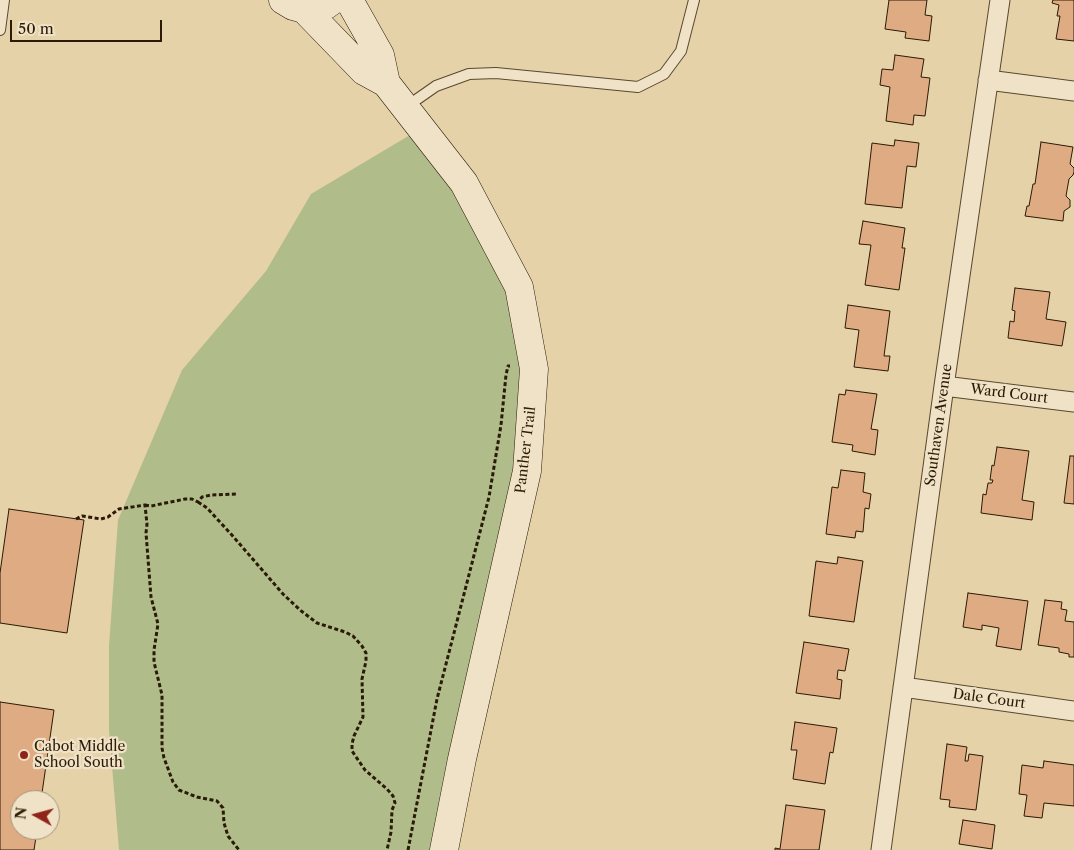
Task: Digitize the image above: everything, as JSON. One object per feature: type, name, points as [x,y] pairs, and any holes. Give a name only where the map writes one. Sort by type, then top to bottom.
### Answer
[{"type":"street","points":[[294,5],[316,8],[326,5],[333,0]]},
{"type":"street","name":"Panther Trail","points":[[349,0],[380,55],[386,83]]},
{"type":"street","name":"Southaven Avenue","points":[[881,850],[944,386],[1000,0]]},
{"type":"street","name":"Panther Trail","points":[[294,5],[364,71],[386,83],[464,183],[519,287],[533,363],[527,471],[462,758],[444,850]]},
{"type":"street","points":[[988,80],[1074,91]]},
{"type":"street","name":"Ward Court","points":[[944,386],[1074,402]]},
{"type":"street","name":"Dale Court","points":[[903,687],[1074,710]]},
{"type":"lane","points":[[0,30],[4,0]]},
{"type":"lane","points":[[406,107],[436,86],[469,74],[496,73],[638,87],[664,74],[681,51],[694,0]]},
{"type":"path","points":[[408,850],[437,699],[489,497],[501,425],[508,366],[533,363]]},
{"type":"path","points":[[198,502],[202,497],[211,495],[236,494]]},
{"type":"path","points":[[76,519],[82,516],[101,519],[108,517],[119,509],[192,499],[207,508],[232,534],[283,594],[300,610],[317,623],[353,636],[366,653],[366,661],[362,679],[363,717],[354,736],[352,751],[365,770],[393,796],[395,803],[392,810],[391,832],[387,850]]},
{"type":"path","points":[[145,505],[151,597],[158,624],[154,662],[162,695],[162,748],[164,758],[173,782],[180,790],[197,797],[217,801],[223,808],[224,823],[228,836],[239,850]]},
{"type":"green space","points":[[415,132],[458,197],[515,307],[522,341],[522,439],[432,850],[119,850],[109,730],[109,646],[118,520],[182,370],[266,271],[311,194]]},
{"type":"building","points":[[889,0],[927,0],[925,15],[932,16],[929,41],[905,38],[906,32],[885,29]]},
{"type":"building","points":[[1053,0],[1074,0],[1074,41],[1056,39],[1060,16],[1057,16],[1059,5],[1052,3]]},
{"type":"building","points":[[895,55],[924,59],[921,77],[930,78],[925,116],[914,115],[913,125],[886,121],[890,87],[880,85],[882,69],[893,70]]},
{"type":"building","points":[[895,140],[919,143],[916,167],[907,166],[902,208],[865,204],[872,143],[894,146]]},
{"type":"building","points":[[1041,142],[1073,147],[1070,164],[1074,168],[1074,172],[1069,179],[1066,196],[1070,200],[1070,207],[1064,211],[1063,221],[1025,216],[1033,184],[1035,184]]},
{"type":"building","points":[[863,221],[905,228],[902,248],[905,248],[899,290],[865,285],[871,245],[859,244]]},
{"type":"building","points":[[1015,288],[1050,292],[1046,319],[1066,322],[1062,346],[1008,338],[1010,321],[1014,322],[1015,311],[1012,310]]},
{"type":"building","points":[[848,305],[890,311],[884,356],[890,356],[888,371],[854,367],[859,330],[845,328]]},
{"type":"building","points":[[846,390],[877,394],[871,429],[878,430],[875,455],[852,451],[853,445],[832,442],[839,394],[845,395]]},
{"type":"building","points":[[997,447],[1029,451],[1022,500],[1034,502],[1032,520],[981,513],[983,494],[986,495],[988,483],[992,483],[993,480],[990,480]]},
{"type":"building","points":[[1070,456],[1074,456],[1074,504],[1064,503]]},
{"type":"building","points":[[841,470],[865,473],[863,492],[871,494],[869,509],[865,508],[863,532],[856,531],[855,538],[826,534],[832,487],[838,488]]},
{"type":"building","points":[[9,509],[84,520],[67,633],[0,623],[0,573]]},
{"type":"building","points":[[838,557],[863,561],[854,622],[809,616],[816,561],[837,564]]},
{"type":"building","points":[[968,593],[1028,601],[1021,650],[996,646],[999,628],[982,625],[982,630],[963,627]]},
{"type":"building","points":[[1045,600],[1062,602],[1061,609],[1067,610],[1065,621],[1074,622],[1074,657],[1069,657],[1069,654],[1059,652],[1059,648],[1038,645]]},
{"type":"building","points":[[804,642],[849,649],[845,671],[838,670],[837,679],[842,680],[840,699],[796,693]]},
{"type":"building","name":"Cabot Middle School South","points":[[0,702],[54,710],[42,790],[10,790],[10,840],[36,840],[34,850],[0,850]]},
{"type":"building","points":[[795,722],[837,728],[833,753],[830,752],[825,784],[793,779],[797,750],[791,750]]},
{"type":"building","points":[[947,744],[967,747],[965,761],[968,761],[969,754],[983,756],[976,810],[949,807],[950,800],[940,799]]},
{"type":"building","points":[[1044,761],[1074,765],[1074,806],[1044,803],[1042,818],[1024,816],[1027,795],[1019,794],[1022,765],[1043,768]]},
{"type":"building","points":[[786,805],[825,810],[819,850],[775,850],[775,848],[780,849]]},
{"type":"building","points":[[963,820],[995,825],[992,849],[959,844]]},
{"type":"place","name":"Cabot Middle School South","points":[[24,755]]}]
